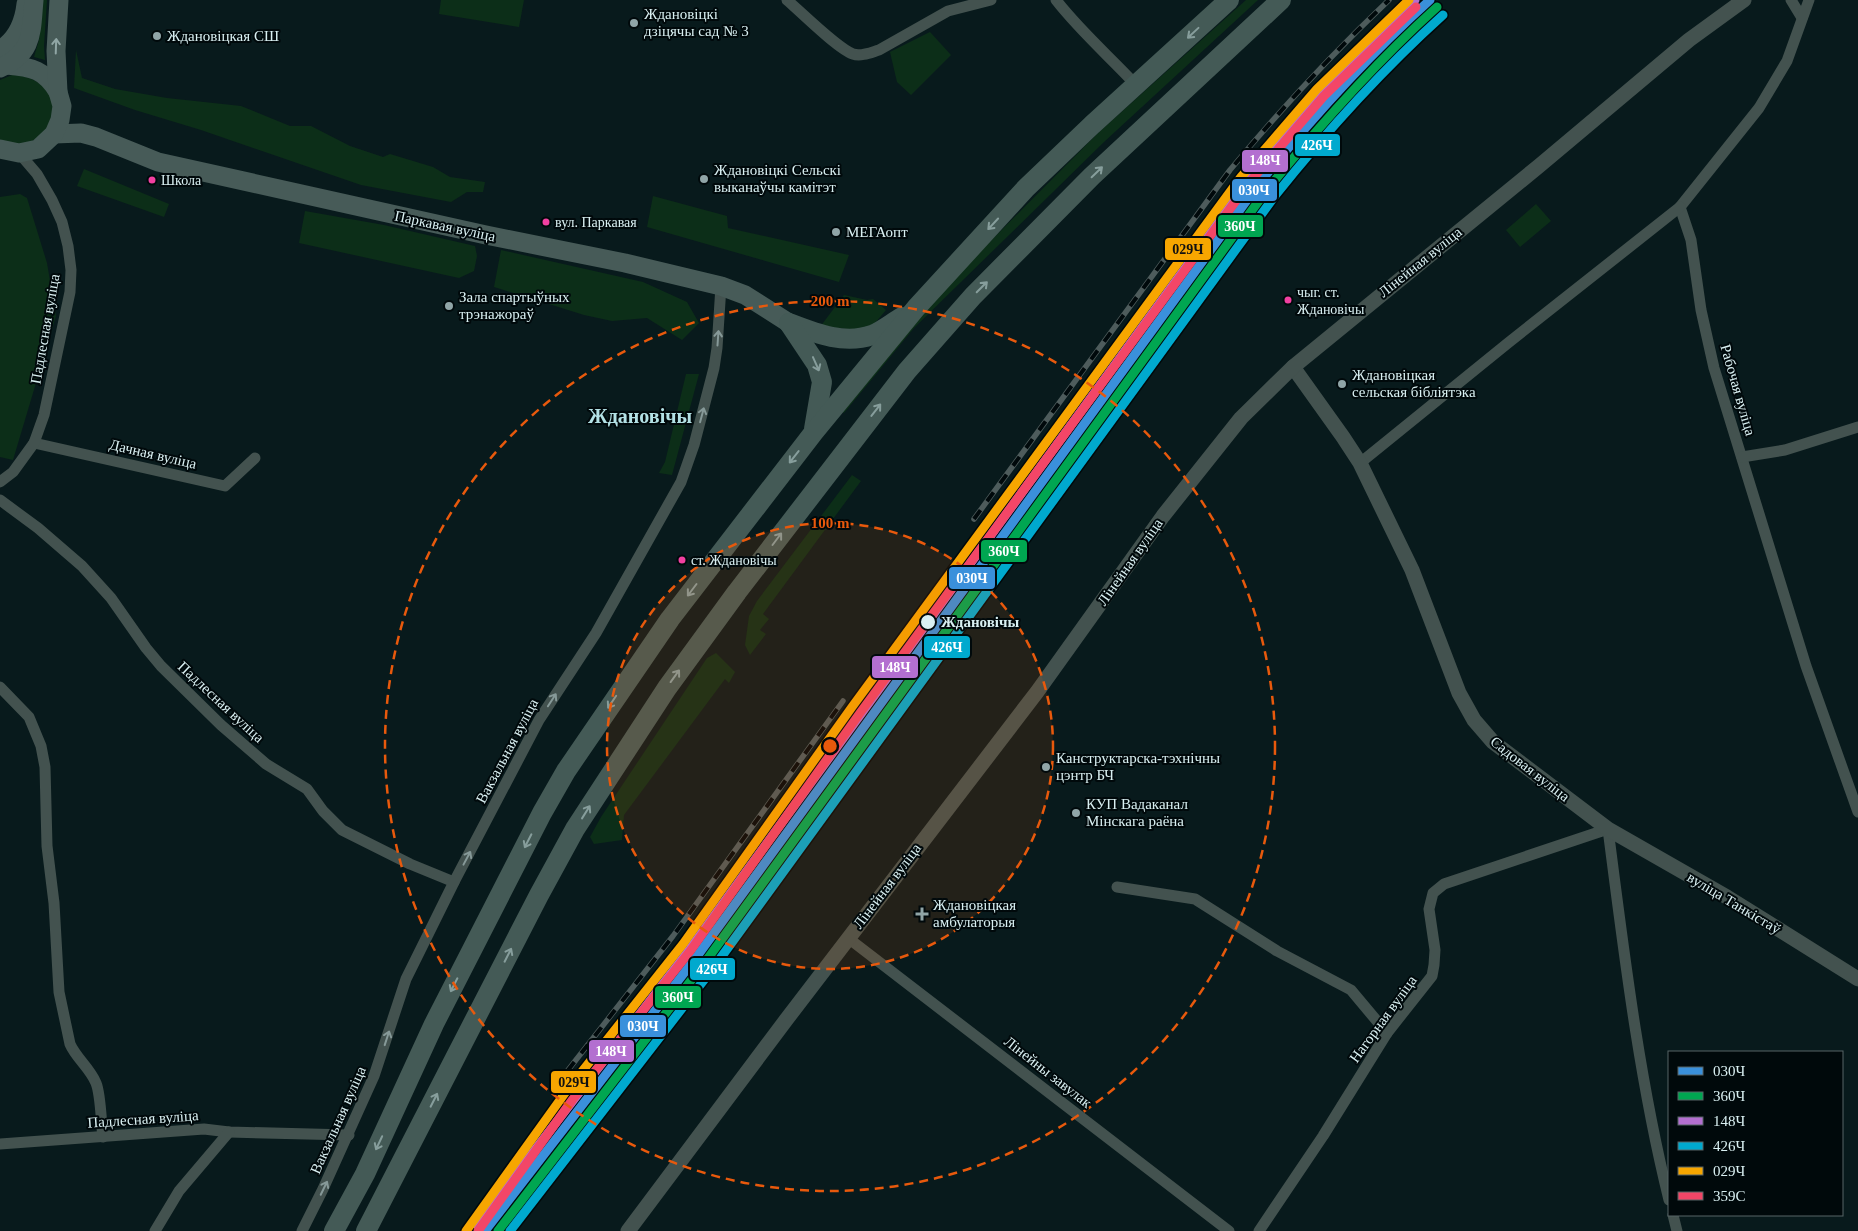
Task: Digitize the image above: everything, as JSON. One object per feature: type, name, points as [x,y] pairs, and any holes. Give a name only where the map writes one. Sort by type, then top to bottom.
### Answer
[{"type":"highway","points":[[334,1231],[364,1174],[434,1024],[566,771],[670,619],[814,432],[916,308],[1026,188],[1092,124],[1229,0]]},
{"type":"highway","points":[[366,1231],[575,830],[667,688],[737,592],[907,371],[973,296],[1092,176],[1281,0]]},
{"type":"highway","points":[[789,323],[820,335],[836,338],[857,338],[872,335],[916,308]]},
{"type":"highway","points":[[789,323],[817,365],[822,382],[814,432]]},
{"type":"main road","points":[[2,61],[9,44],[15,36],[25,10],[26,0]]},
{"type":"main road","points":[[2,61],[16,59],[30,42],[34,0]]},
{"type":"main road","points":[[0,149],[27,154],[54,134],[60,120],[56,51],[59,0]]},
{"type":"main road","name":"Паркавая вуліца","points":[[2,61],[38,72],[52,82],[60,99],[96,137]]},
{"type":"main road","name":"Паркавая вуліца","points":[[54,134],[81,134],[96,137],[158,162],[721,286],[745,296],[789,323]]},
{"type":"street","points":[[787,0],[843,49],[854,55],[868,54],[880,50],[948,12],[991,0]]},
{"type":"street","points":[[1056,0],[1071,19],[1136,86]]},
{"type":"street","name":"Лінейная вуліца","points":[[628,1231],[848,938],[1038,692],[1172,504],[1241,418],[1293,367],[1539,166],[1688,40],[1744,0]]},
{"type":"street","points":[[1791,0],[1802,18]]},
{"type":"street","points":[[1360,463],[1680,207],[1759,108],[1787,62],[1809,0]]},
{"type":"street","points":[[27,154],[36,158],[37,174]]},
{"type":"street","name":"Падлесная вуліца","points":[[0,482],[13,472],[34,443],[44,415],[70,292],[71,270],[62,222],[27,154]]},
{"type":"street","name":"Рабочая вуліца","points":[[1680,207],[1691,240],[1701,310],[1714,368],[1806,666],[1858,812]]},
{"type":"street","name":"Вакзальная вуліца","points":[[302,1231],[324,1189],[374,1076],[406,979],[454,882],[539,720],[596,633],[681,482],[694,445],[714,368],[721,286]]},
{"type":"street","name":"Садовая вуліца","points":[[1293,367],[1343,436],[1360,463],[1412,570],[1459,693],[1474,720],[1493,742],[1608,829]]},
{"type":"street","points":[[1742,457],[1785,450],[1858,427]]},
{"type":"street","name":"Дачная вуліца","points":[[34,443],[225,486],[255,458]]},
{"type":"street","name":"Падлесная вуліца","points":[[0,500],[38,528],[82,566],[111,598],[161,666],[221,725],[266,764],[307,790],[342,830],[410,864],[454,882]]},
{"type":"street","points":[[0,687],[28,717],[41,746],[45,767],[47,846],[54,902],[59,992],[70,1044],[97,1084],[103,1137]]},
{"type":"street","points":[[1608,829],[1629,990],[1645,1085],[1668,1195]]},
{"type":"street","name":"вуліца Танкістаў","points":[[1608,829],[1727,897],[1858,979]]},
{"type":"street","name":"Нагорная вуліца","points":[[1259,1231],[1323,1136],[1387,1033],[1432,976],[1434,950],[1429,909],[1433,892],[1444,884],[1608,829]]},
{"type":"street","points":[[1117,887],[1195,899],[1277,951],[1350,990],[1387,1033]]},
{"type":"street","name":"Лінейны завулак","points":[[848,938],[1229,1231]]},
{"type":"street","name":"Падлесная вуліца","points":[[0,1144],[204,1129],[229,1132],[349,1135]]},
{"type":"street","points":[[155,1231],[178,1191],[229,1132]]},
{"type":"street","points":[[1673,1216],[1677,1231]]},
{"type":"green space","points":[[42,0],[47,0],[45,60],[34,57],[39,40]]},
{"type":"green space","points":[[441,0],[524,0],[519,27],[439,14]]},
{"type":"green space","points":[[1246,0],[1258,0],[1104,142],[914,328],[844,413],[839,409],[902,330],[1098,133]]},
{"type":"green space","points":[[930,32],[951,55],[911,95],[897,82],[890,52]]},
{"type":"green space","points":[[76,50],[82,78],[115,89],[167,98],[241,106],[290,126],[311,126],[350,146],[383,157],[390,154],[433,167],[450,177],[485,182],[483,192],[467,192],[451,202],[361,185],[201,130],[135,110],[74,88]]},
{"type":"green space","points":[[12,75],[23,76],[40,84],[47,90],[53,107],[52,117],[45,132],[39,138],[24,145],[0,141],[0,80]]},
{"type":"green space","points":[[84,169],[169,204],[164,217],[77,186]]},
{"type":"green space","points":[[20,194],[27,198],[47,263],[56,316],[13,460],[0,457],[0,197]]},
{"type":"green space","points":[[653,196],[727,216],[728,228],[849,255],[839,282],[647,227]]},
{"type":"green space","points":[[1536,204],[1551,221],[1520,247],[1506,230]]},
{"type":"green space","points":[[305,211],[384,225],[475,246],[477,256],[474,271],[459,278],[299,243]]},
{"type":"green space","points":[[501,250],[643,282],[687,302],[699,323],[682,340],[647,318],[612,321],[584,315],[494,287]]},
{"type":"green space","points":[[844,295],[867,300],[873,299],[886,310],[875,323],[861,330],[820,327]]},
{"type":"green space","points":[[686,374],[699,374],[672,475],[659,473],[665,462]]},
{"type":"green space","points":[[852,475],[861,481],[763,614],[769,619],[760,630],[766,634],[750,655],[745,645],[749,616],[757,601]]},
{"type":"green space","points":[[716,653],[735,672],[729,683],[725,679],[624,815],[622,840],[594,844],[590,837],[601,817],[707,658]]},
{"type":"railway","points":[[974,519],[1230,170],[1307,83],[1389,0]]},
{"type":"railway","points":[[554,1088],[673,936],[843,701]]},
{"type":"transit line","name":"029Ч","points":[[466,1231],[565,1093],[683,944],[852,707],[1241,177],[1317,89],[1409,0]]},
{"type":"transit line","name":"148Ч","points":[[477,1225],[690,949],[1250,179],[1329,86],[1415,0]]},
{"type":"transit line","name":"030Ч","points":[[485,1231],[698,955],[1258,185],[1340,89],[1430,0]]},
{"type":"transit line","name":"359С","points":[[478,1231],[573,1099],[691,950],[860,713],[1249,183],[1324,96],[1416,7]]},
{"type":"transit line","name":"360Ч","points":[[498,1231],[706,961],[1266,191],[1348,96],[1437,7]]},
{"type":"transit line","name":"426Ч","points":[[510,1231],[714,967],[1274,197],[1355,103],[1443,15]]},
{"type":"place","name":"Ждановіцкі дзіцячы сад № 3","points":[[634,23]]},
{"type":"place","name":"Ждановіцкая СШ","points":[[157,36]]},
{"type":"place","name":"Ждановіцкі Сельскі выканаўчы камітэт","points":[[704,179]]},
{"type":"place","name":"Школа","points":[[152,180]]},
{"type":"place","name":"вул. Паркавая","points":[[546,222]]},
{"type":"place","name":"МЕГАопт","points":[[836,232]]},
{"type":"place","name":"чыг. ст. Ждановічы","points":[[1288,300]]},
{"type":"place","name":"Зала спартыўных трэнажораў","points":[[449,306]]},
{"type":"place","name":"Ждановіцкая сельская бібліятэка","points":[[1342,384]]},
{"type":"place","name":"ст. Ждановічы","points":[[682,560]]},
{"type":"place","name":"Ждановічы","points":[[928,622]]},
{"type":"place","name":"Канструктарска-тэхнічны цэнтр БЧ","points":[[1046,767]]},
{"type":"place","name":"КУП Вадаканал Мінскага раёна","points":[[1076,813]]},
{"type":"place","name":"Ждановіцкая амбулаторыя","points":[[922,914]]},
{"type":"district","name":"Ждановічы","points":[[640,416]]}]
